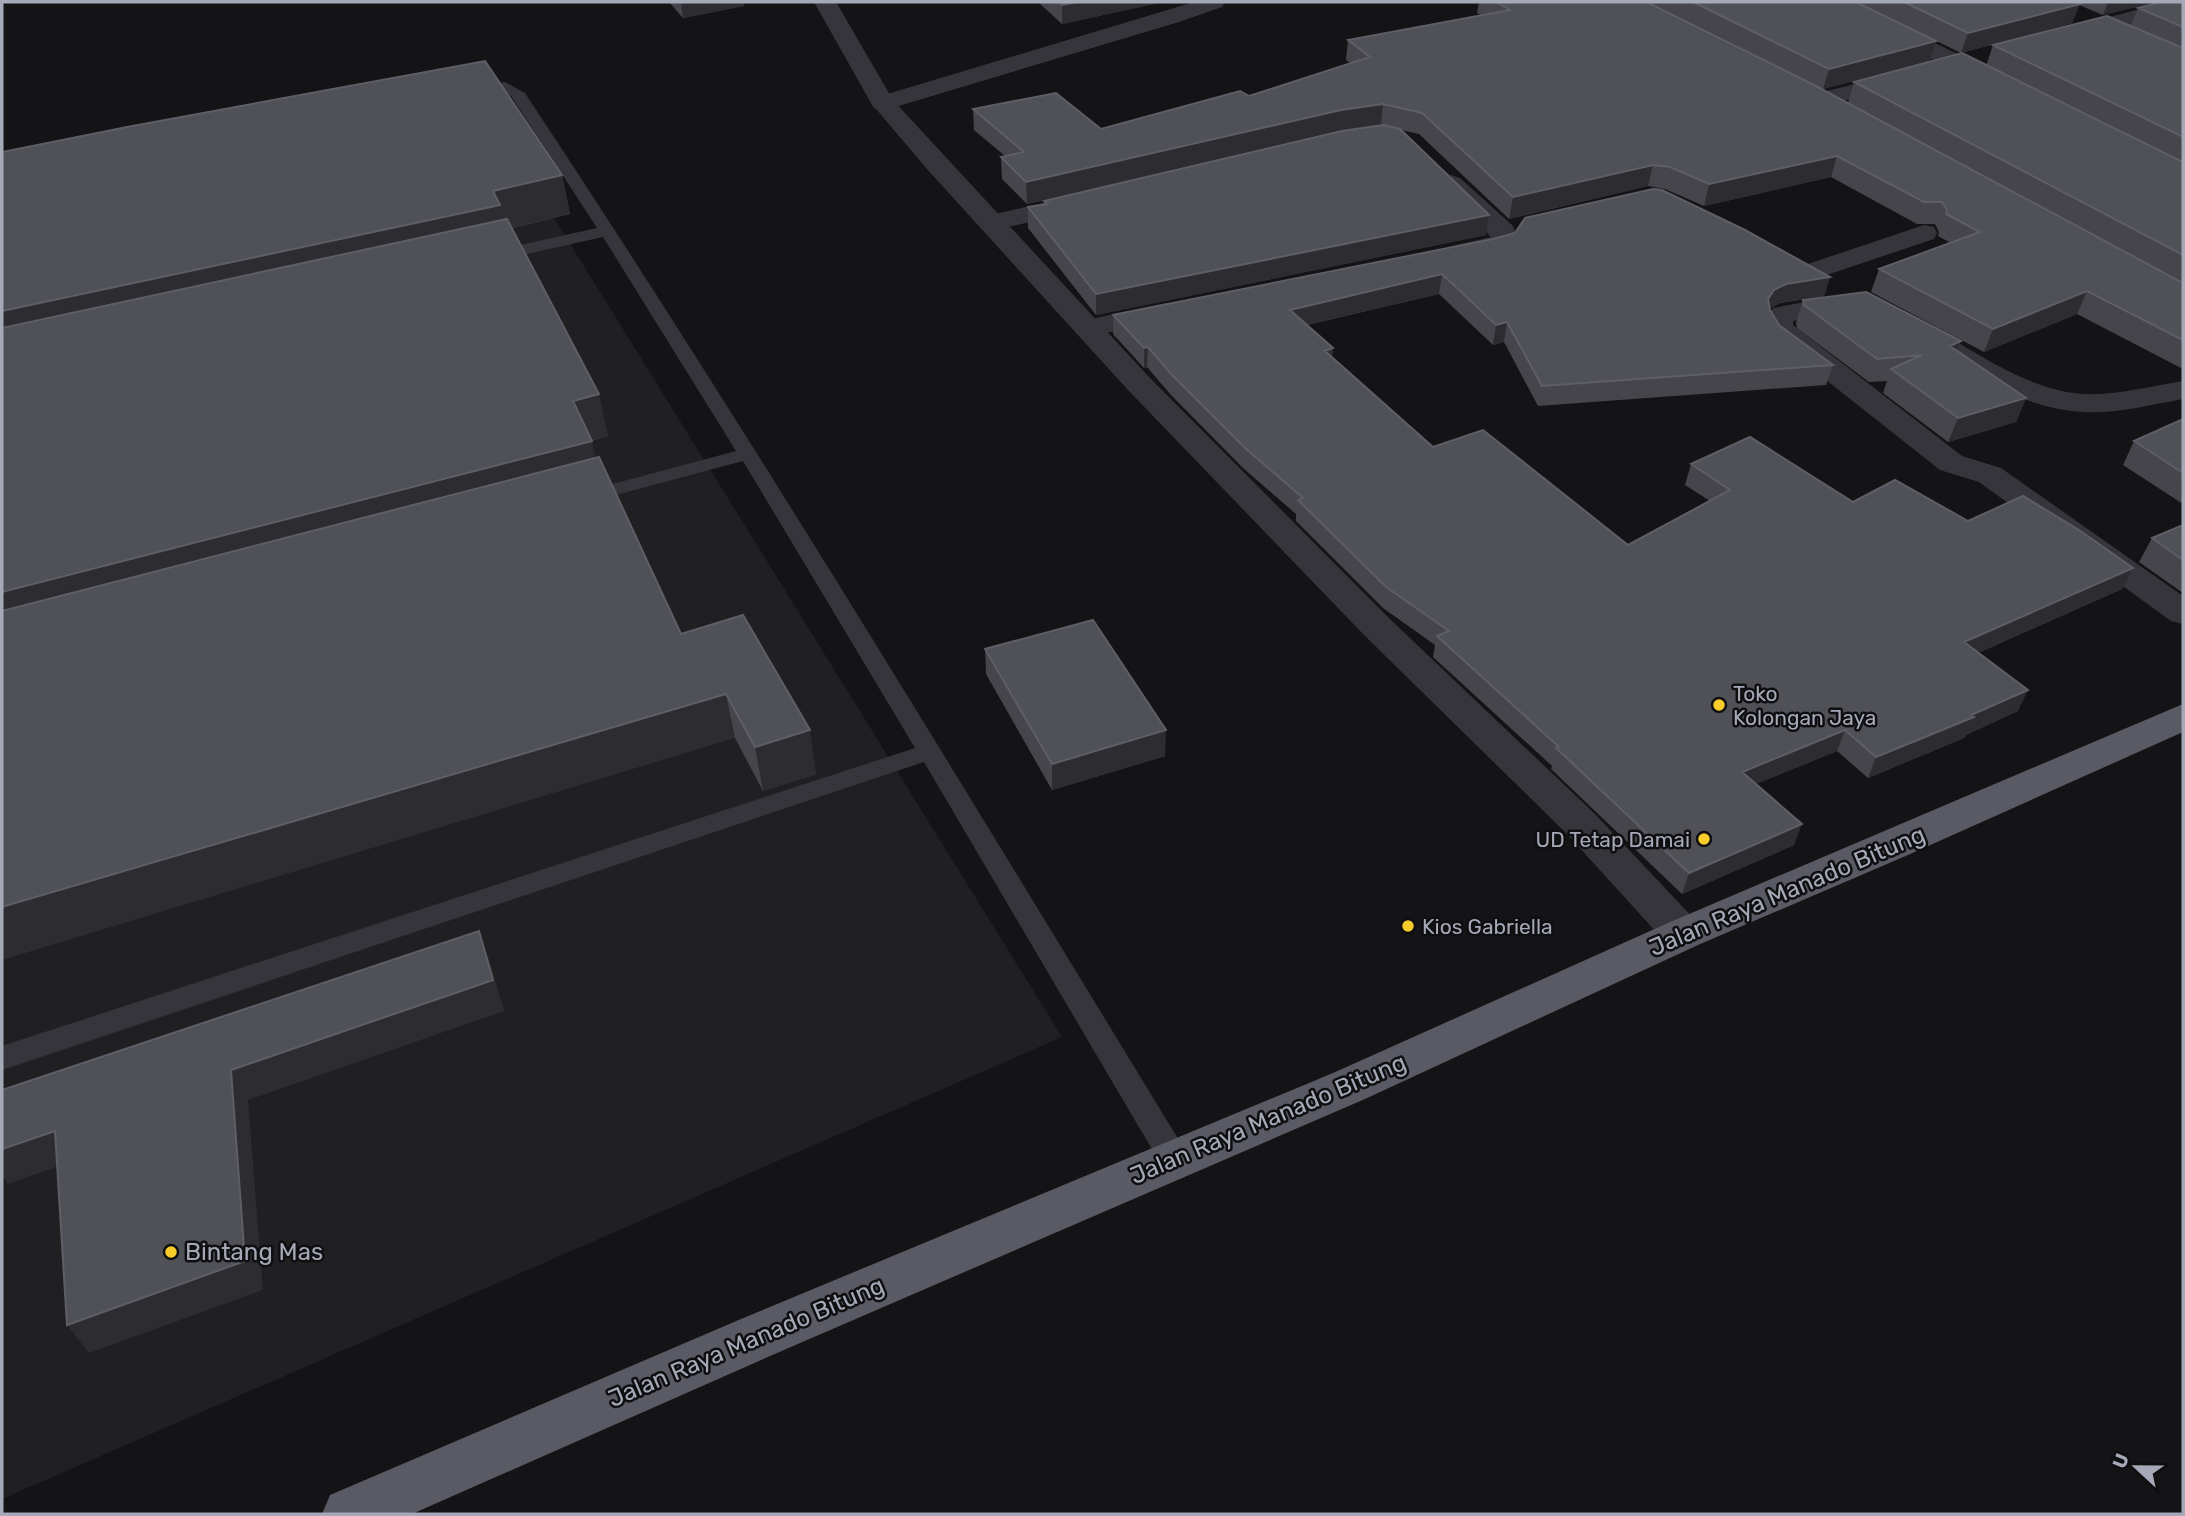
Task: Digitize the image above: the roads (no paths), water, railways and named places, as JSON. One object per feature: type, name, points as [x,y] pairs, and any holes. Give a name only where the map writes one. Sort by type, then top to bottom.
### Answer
[{"type":"highway","name":"Jalan Raya Manado Bitung","points":[[349,1514],[1349,1086],[1683,934],[1894,845],[2183,717]]},
{"type":"street","points":[[825,2],[883,103],[1087,328],[1378,628],[1581,824],[1683,934]]},
{"type":"street","points":[[883,103],[1214,2]]},
{"type":"street","points":[[1835,2],[2010,89]]},
{"type":"street","points":[[2053,40],[2183,4]]},
{"type":"street","points":[[2070,12],[2137,42]]},
{"type":"street","points":[[1820,100],[1987,57]]},
{"type":"street","points":[[1796,88],[1856,120]]},
{"type":"street","points":[[1435,258],[1501,243],[1515,228],[1436,168]]},
{"type":"street","points":[[991,223],[1098,198]]},
{"type":"street","points":[[1924,233],[1797,267],[2038,395],[2084,404],[2183,390]]},
{"type":"street","points":[[1882,312],[1844,303],[1783,314],[1778,321],[1778,328],[1951,463],[1990,475],[2183,613]]},
{"type":"street","points":[[1087,328],[1195,307]]},
{"type":"lane","points":[[457,95],[505,87],[517,93],[608,231],[747,454],[1174,1160]]},
{"type":"lane","points":[[473,260],[608,231]]},
{"type":"lane","points":[[561,503],[747,454]]},
{"type":"lane","points":[[2,1058],[929,752]]},
{"type":"place","name":"Toko Kolongan Jaya","points":[[1719,705]]},
{"type":"place","name":"UD Tetap Damai","points":[[1704,839]]},
{"type":"place","name":"Kios Gabriella","points":[[1408,926]]},
{"type":"place","name":"Bintang Mas","points":[[171,1252]]}]
